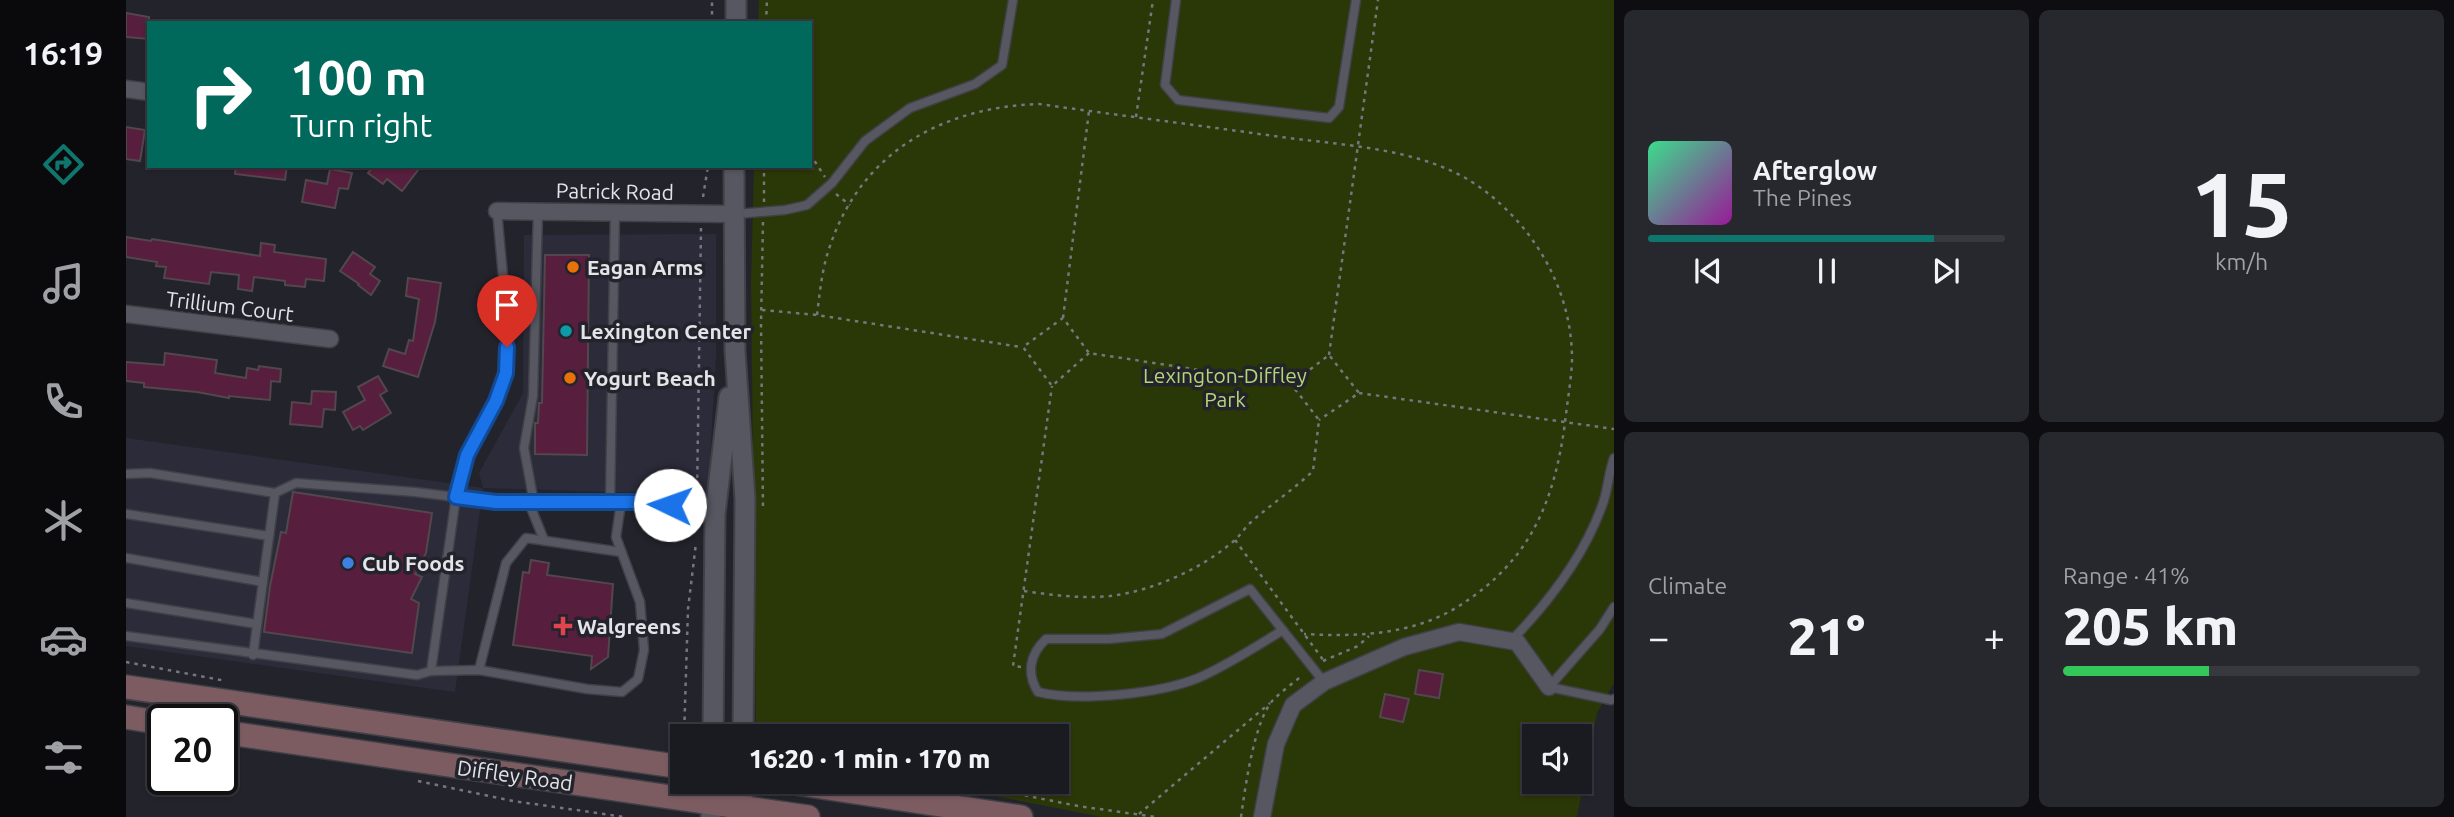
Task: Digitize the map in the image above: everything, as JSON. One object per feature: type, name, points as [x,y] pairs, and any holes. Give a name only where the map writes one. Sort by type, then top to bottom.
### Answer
[{"type":"main road","name":"Diffley Road","points":[[126,687],[670,765]]},
{"type":"main road","points":[[126,718],[147,721]]},
{"type":"main road","name":"Diffley Road","points":[[238,734],[711,801],[742,812],[808,817]]},
{"type":"main road","points":[[868,794],[1021,817]]},
{"type":"street","points":[[736,0],[736,21]]},
{"type":"street","points":[[126,89],[147,92]]},
{"type":"street","points":[[734,168],[735,351],[745,499],[743,724]]},
{"type":"street","name":"Patrick Road","points":[[497,211],[733,214]]},
{"type":"street","name":"Trillium Court","points":[[126,314],[330,339]]},
{"type":"street","points":[[713,724],[706,510],[735,351]]},
{"type":"street","points":[[1262,817],[1276,744],[1293,705],[1324,682],[1404,647],[1459,632],[1517,642],[1549,687]]},
{"type":"street","points":[[742,812],[743,794]]},
{"type":"lane","points":[[733,214],[785,210],[807,205],[832,183],[865,141],[910,108],[975,84],[1002,65],[1013,0]]},
{"type":"lane","points":[[1176,0],[1165,85],[1178,100],[1329,118],[1339,107],[1356,0]]},
{"type":"lane","points":[[431,671],[456,497],[467,455],[496,401],[506,373],[507,320],[497,211]]},
{"type":"lane","points":[[538,212],[533,396],[524,448],[531,503],[544,540]]},
{"type":"lane","points":[[610,503],[615,212]]},
{"type":"lane","points":[[1511,641],[1540,612],[1583,551],[1603,504],[1614,458]]},
{"type":"lane","points":[[126,474],[150,473],[275,493],[296,484],[415,492],[496,502],[621,503],[706,510]]},
{"type":"lane","points":[[253,655],[275,493]]},
{"type":"lane","points":[[126,636],[417,675],[431,671],[479,670],[587,689],[622,692],[638,679],[644,650],[640,602],[616,537],[621,503]]},
{"type":"lane","points":[[126,514],[269,536]]},
{"type":"lane","points":[[479,670],[506,563],[526,538],[621,552]]},
{"type":"lane","points":[[126,558],[263,582]]},
{"type":"lane","points":[[1283,630],[1196,678],[1163,687],[1100,697],[1057,697],[1038,692],[1031,681],[1031,662],[1037,648],[1046,639],[1109,639],[1162,634],[1250,589],[1283,630],[1324,682]]},
{"type":"lane","points":[[126,603],[257,624]]},
{"type":"lane","points":[[1614,607],[1600,629],[1549,687],[1614,699]]},
{"type":"path","points":[[712,0],[712,21]]},
{"type":"path","points":[[766,21],[767,0]]},
{"type":"path","points":[[1136,117],[1153,0]]},
{"type":"path","points":[[1291,384],[1329,355],[1378,0]]},
{"type":"path","points":[[817,315],[821,276],[830,245],[844,214],[882,163],[907,142],[933,126],[965,114],[1005,105],[1039,104],[1359,148],[1421,160],[1470,181],[1491,196],[1526,229],[1554,276],[1564,307],[1572,360],[1565,423],[1560,461],[1540,520],[1507,568],[1457,608],[1395,631],[1370,635],[1304,634]]},
{"type":"path","points":[[1024,592],[1083,597],[1112,596],[1150,586],[1201,564],[1235,540],[1250,523],[1312,471],[1319,421],[1291,384],[1089,353],[1063,318],[1090,111]]},
{"type":"path","points":[[706,510],[701,214],[709,168]]},
{"type":"path","points":[[763,516],[761,310],[764,168]]},
{"type":"path","points":[[761,310],[817,315],[1023,347],[1052,386]]},
{"type":"path","points":[[1023,347],[1063,318]]},
{"type":"path","points":[[1031,669],[1013,666],[1052,386],[1089,353]]},
{"type":"path","points":[[1329,355],[1359,393]]},
{"type":"path","points":[[1319,421],[1359,393],[1614,429]]},
{"type":"path","points":[[684,724],[688,609],[697,540]]},
{"type":"path","points":[[1235,540],[1324,660]]},
{"type":"path","points":[[1138,814],[1272,701]]},
{"type":"path","points":[[411,779],[513,801],[625,817]]},
{"type":"path","points":[[1018,794],[1156,817]]},
{"type":"shaded area","name":"Lexington Center","points":[[716,234],[716,355],[708,495],[483,488],[479,473],[523,393],[524,235]]},
{"type":"shaded area","points":[[126,438],[483,488],[455,692],[126,646]]},
{"type":"green space","name":"Lexington-Diffley Park","points":[[759,0],[1614,0],[1614,683],[1597,713],[1592,739],[1592,724],[1522,724],[1522,794],[1581,794],[1577,817],[1102,817],[984,794],[1069,794],[1069,724],[756,724],[751,283],[754,168],[812,168],[812,21],[758,21]]},
{"type":"building","points":[[126,13],[149,17],[147,39],[126,37]]},
{"type":"building","points":[[126,127],[145,130],[140,161],[126,159]]},
{"type":"building","points":[[236,168],[287,168],[285,180],[235,174]]},
{"type":"building","points":[[372,168],[419,168],[402,191],[387,179],[383,184],[368,173]]},
{"type":"building","points":[[330,169],[352,173],[348,189],[339,188],[335,208],[302,202],[306,180],[327,184]]},
{"type":"building","points":[[126,237],[260,256],[261,243],[275,245],[274,252],[326,259],[324,281],[306,279],[305,287],[254,277],[252,291],[238,289],[239,275],[211,272],[209,284],[164,278],[166,267],[156,266],[157,262],[126,257]]},
{"type":"building","points":[[353,252],[375,267],[370,274],[380,281],[371,295],[340,271]]},
{"type":"building","name":"Lexington Center","points":[[545,255],[589,255],[587,455],[535,454],[535,423],[538,423],[539,403],[542,403]]},
{"type":"building","points":[[408,278],[441,283],[435,322],[418,377],[383,366],[389,349],[405,354],[409,340],[413,341],[419,299],[406,296]]},
{"type":"building","points":[[165,353],[217,360],[215,373],[246,378],[247,368],[258,370],[259,366],[281,369],[280,382],[271,381],[270,400],[229,398],[144,387],[144,383],[126,381],[126,362],[164,365]]},
{"type":"building","points":[[378,376],[387,391],[380,395],[391,413],[363,430],[360,426],[353,430],[343,412],[365,400],[358,387]]},
{"type":"building","points":[[312,391],[336,392],[335,410],[324,409],[322,427],[290,424],[292,402],[311,404]]},
{"type":"building","name":"Cub Foods","points":[[293,492],[432,513],[426,553],[415,574],[422,577],[411,599],[419,603],[412,653],[264,632],[281,532],[286,533]]},
{"type":"building","name":"Walgreens","points":[[531,560],[549,563],[547,575],[613,584],[608,657],[591,669],[592,656],[513,645],[523,572],[529,573]]},
{"type":"building","points":[[1419,670],[1443,674],[1439,698],[1415,694]]},
{"type":"building","points":[[1385,694],[1409,699],[1403,722],[1380,717]]},
{"type":"place","name":"Eagan Arms","points":[[573,267]]},
{"type":"place","name":"Lexington Center","points":[[566,331]]},
{"type":"place","name":"Yogurt Beach","points":[[570,378]]},
{"type":"place","name":"Cub Foods","points":[[348,563]]},
{"type":"place","name":"Walgreens","points":[[563,626]]},
{"type":"route","points":[[507,347],[506,373],[496,401],[467,455],[456,497],[496,502],[643,502],[670,505]]}]
